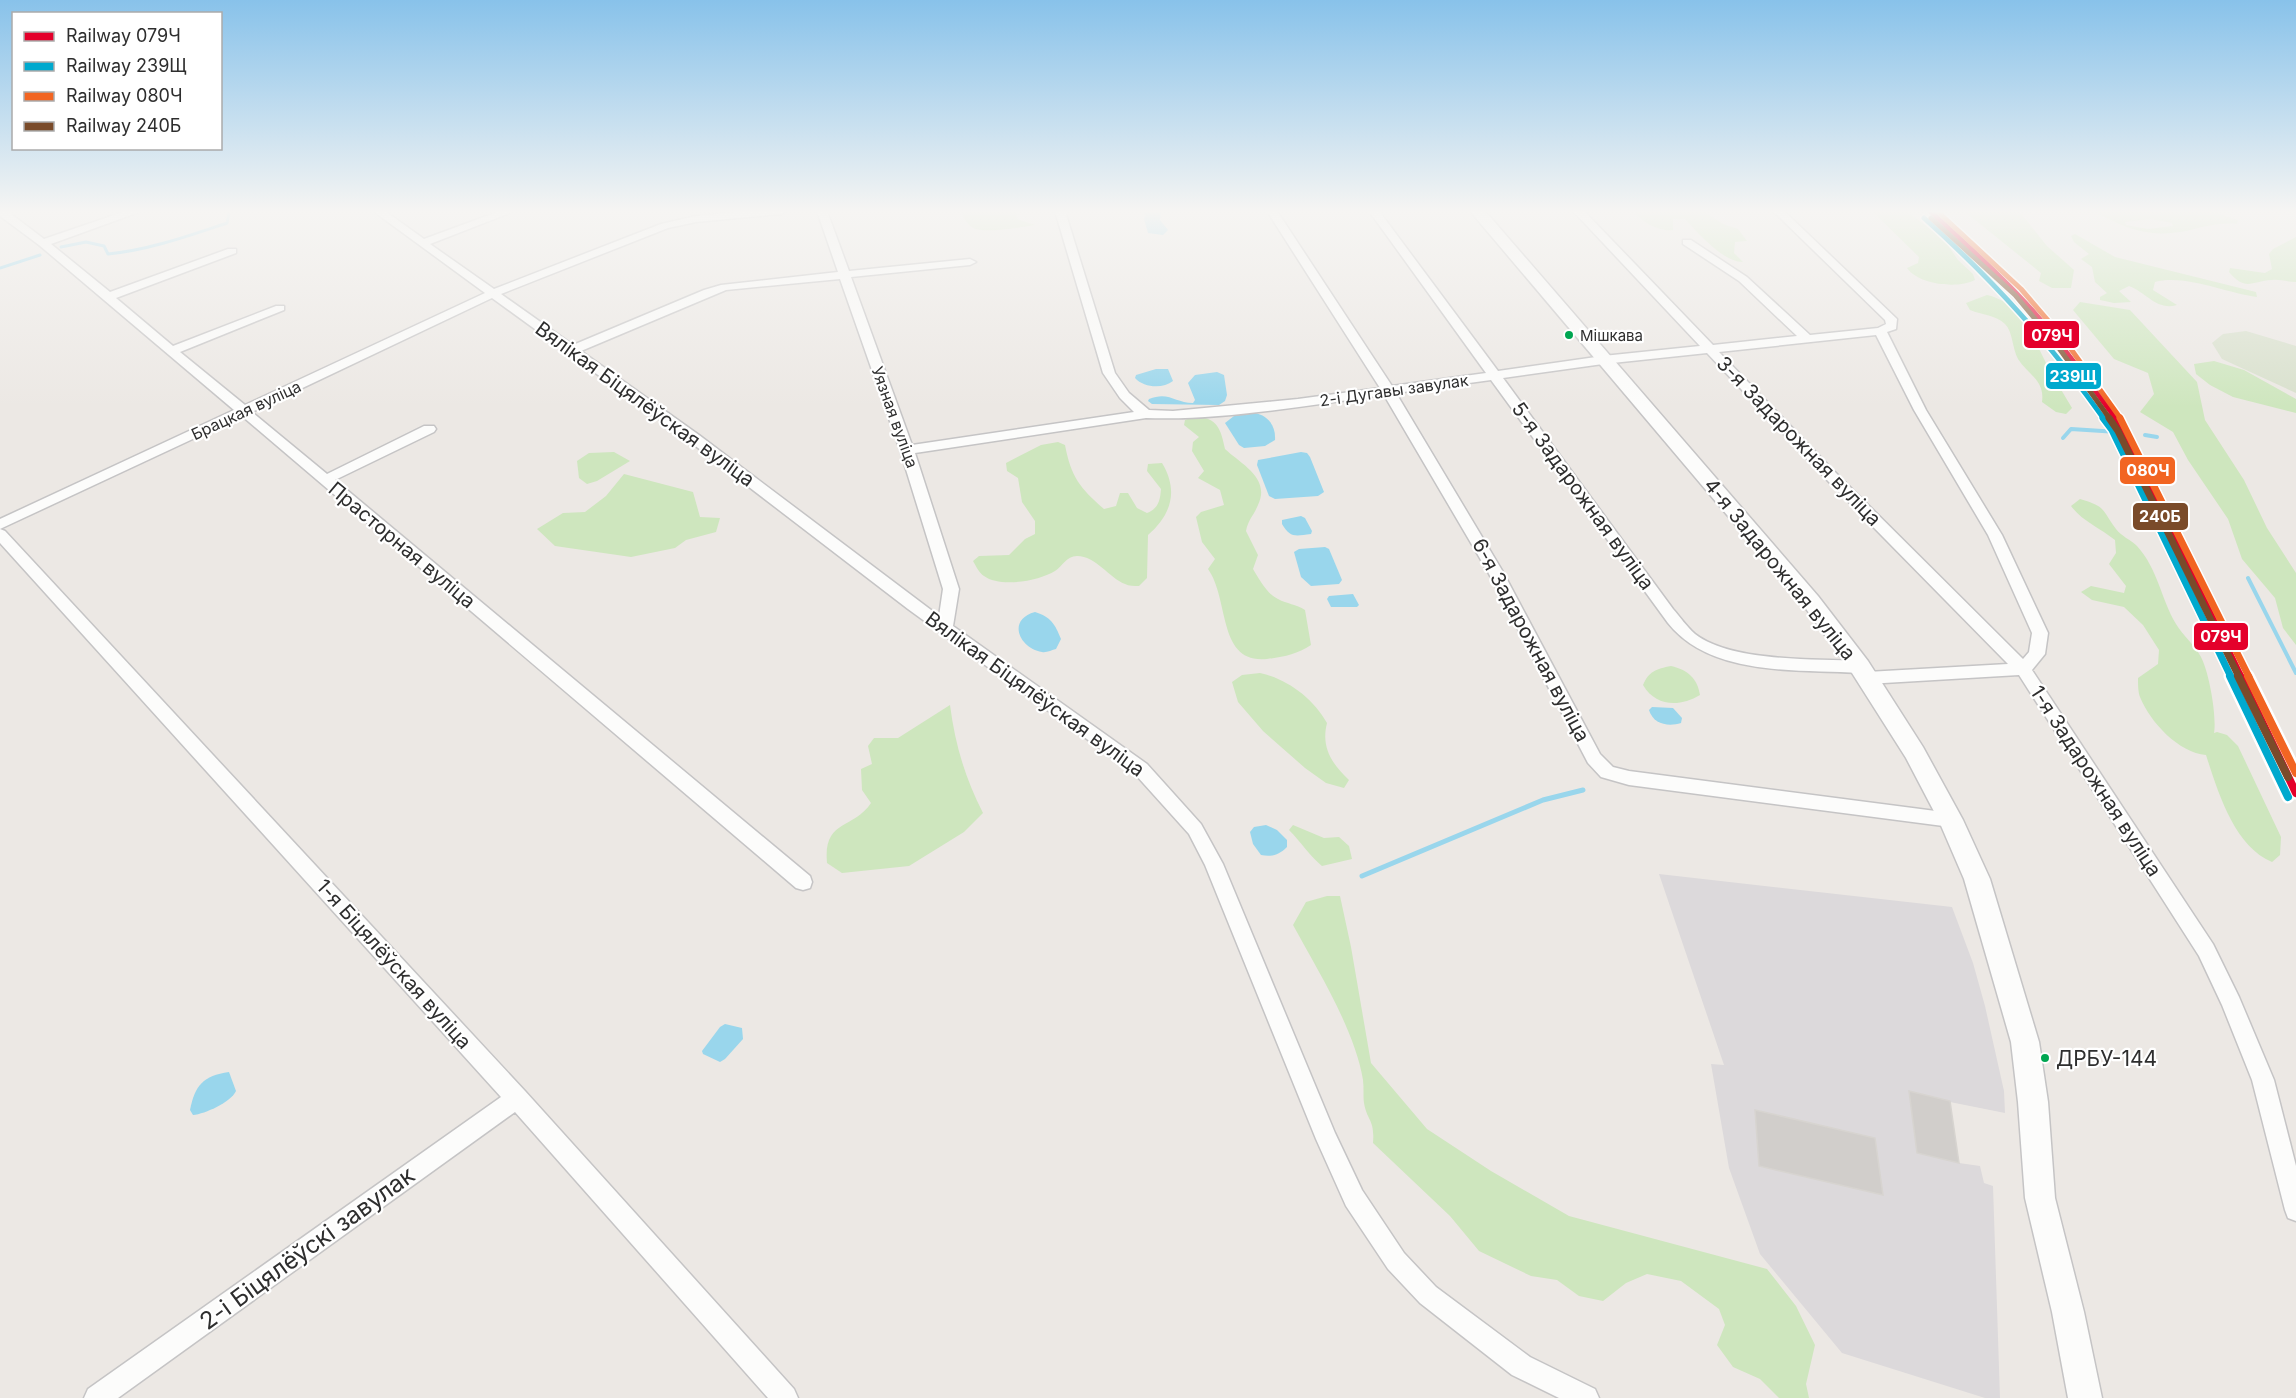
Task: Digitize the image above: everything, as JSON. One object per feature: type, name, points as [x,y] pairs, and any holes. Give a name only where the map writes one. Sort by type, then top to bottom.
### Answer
[{"type":"main road","name":"4-я Задарожная вуліца","points":[[1532,276],[1811,601],[1864,673],[1915,753],[1951,820],[1977,879],[2025,1042],[2033,1102],[2040,1198],[2068,1312],[2085,1398]]},
{"type":"street","name":"Прасторная вуліца","points":[[83,276],[803,882]]},
{"type":"street","points":[[108,297],[164,276]]},
{"type":"street","name":"Вялікая Біцялёўская вуліца","points":[[468,276],[694,438],[913,605],[1141,770],[1195,829],[1226,891],[1308,1097],[1354,1198],[1396,1262],[1428,1295],[1521,1366],[1586,1398]]},
{"type":"street","name":"Брацкая вуліца","points":[[0,525],[492,294],[537,276]]},
{"type":"street","points":[[572,350],[717,290],[833,276]]},
{"type":"street","name":"Уязная вуліца","points":[[843,276],[908,450],[951,589],[945,626]]},
{"type":"street","points":[[1080,276],[1109,373],[1121,394],[1132,406],[1146,414]]},
{"type":"street","name":"6-я Задарожная вуліца","points":[[1314,276],[1389,391],[1476,537],[1541,654],[1594,758],[1607,772],[1640,779],[1951,820]]},
{"type":"street","name":"5-я Задарожная вуліца","points":[[1421,276],[1647,585],[1690,638],[1708,650],[1736,657],[1864,673],[2023,669]]},
{"type":"street","name":"3-я Задарожная вуліца","points":[[1641,276],[1832,477],[2023,669]]},
{"type":"street","points":[[1739,276],[1806,338]]},
{"type":"street","points":[[1846,276],[1891,319],[1892,327],[1880,331]]},
{"type":"street","points":[[171,351],[280,308]]},
{"type":"street","name":"2-і Дугавы завулак","points":[[908,450],[1146,414],[1173,415],[1298,403],[1603,360],[1880,331]]},
{"type":"street","name":"1-я Задарожная вуліца","points":[[1880,331],[1920,410],[1995,535],[2040,633],[2037,654],[2023,669],[2206,950],[2232,1003],[2263,1080],[2296,1210]]},
{"type":"street","points":[[325,480],[429,429]]},
{"type":"street","name":"1-я Біцялёўская вуліца","points":[[0,534],[517,1098],[785,1398]]},
{"type":"street","points":[[913,605],[933,604],[943,600],[951,589]]},
{"type":"street","name":"2-і Біцялёўскі завулак","points":[[97,1398],[517,1098]]},
{"type":"shaded area","name":"ДРБУ-144","points":[[1659,874],[1952,907],[1973,963],[2004,1091],[2005,1113],[1950,1102],[1959,1163],[1980,1166],[1984,1183],[1993,1186],[2000,1398],[1985,1398],[1842,1353],[1760,1254],[1729,1168],[1711,1064],[1724,1065]]},
{"type":"green space","points":[[1917,276],[1974,276],[1975,280],[1949,285]]},
{"type":"green space","points":[[2040,276],[2073,276],[2071,288],[2052,288],[2039,281]]},
{"type":"green space","points":[[2094,276],[2193,276],[2256,292],[2257,297],[2192,282],[2167,280],[2155,282],[2153,290],[2177,305],[2164,306],[2129,286],[2119,291],[2131,302],[2114,303],[2100,300],[2100,297],[2107,293],[2095,282]]},
{"type":"green space","points":[[2233,276],[2296,276],[2296,282],[2275,280],[2245,284]]},
{"type":"green space","points":[[1987,295],[2008,305],[2024,322],[2072,408],[2066,414],[2056,412],[2042,402],[2041,388],[2018,359],[2010,331],[2005,324],[1993,317],[1970,310],[1966,303]]},
{"type":"green space","points":[[2080,302],[2130,310],[2197,382],[2205,420],[2244,480],[2267,528],[2296,573],[2296,645],[2283,628],[2275,598],[2242,559],[2228,519],[2188,460],[2173,432],[2140,412],[2154,394],[2148,373],[2114,359],[2073,310]]},
{"type":"green space","points":[[2246,331],[2296,346],[2296,393],[2222,359],[2212,343],[2223,334]]},
{"type":"green space","points":[[2214,361],[2244,370],[2296,399],[2296,413],[2233,397],[2210,385],[2196,374],[2194,364]]},
{"type":"green space","points":[[1193,417],[1208,419],[1217,425],[1225,449],[1252,472],[1261,487],[1258,505],[1246,531],[1258,555],[1253,569],[1270,594],[1305,610],[1311,645],[1301,651],[1267,659],[1251,658],[1240,651],[1232,641],[1215,582],[1208,569],[1215,559],[1202,542],[1196,517],[1201,512],[1224,505],[1220,490],[1198,478],[1204,471],[1192,451],[1193,442],[1199,437],[1184,425],[1185,420]]},
{"type":"green space","points":[[1058,442],[1065,445],[1070,466],[1078,481],[1104,509],[1116,506],[1120,493],[1128,493],[1137,508],[1147,513],[1154,509],[1161,489],[1147,471],[1148,464],[1162,463],[1170,483],[1170,502],[1162,519],[1148,535],[1147,578],[1139,586],[1119,581],[1096,563],[1084,557],[1077,556],[1067,559],[1048,575],[1020,582],[991,580],[979,571],[973,561],[979,556],[1009,555],[1025,539],[1035,534],[1035,521],[1022,502],[1018,478],[1007,471],[1006,463],[1041,445]]},
{"type":"green space","points":[[614,452],[630,461],[597,481],[587,484],[579,478],[577,461],[589,453]]},
{"type":"green space","points":[[624,474],[693,492],[700,517],[720,518],[716,532],[686,540],[675,548],[631,557],[555,546],[537,529],[563,513],[585,512],[606,496]]},
{"type":"green space","points":[[2080,499],[2099,507],[2118,531],[2137,546],[2144,555],[2155,574],[2176,624],[2201,657],[2212,694],[2214,733],[2227,735],[2238,746],[2281,837],[2280,855],[2272,862],[2247,844],[2238,831],[2222,801],[2206,755],[2186,749],[2167,735],[2145,707],[2139,695],[2138,678],[2158,664],[2159,650],[2143,625],[2124,607],[2092,600],[2081,592],[2091,586],[2124,593],[2126,586],[2109,564],[2116,553],[2115,540],[2075,511],[2071,506]]},
{"type":"green space","points":[[1671,666],[1682,670],[1694,679],[1700,695],[1684,702],[1669,703],[1655,698],[1648,692],[1643,685],[1648,677],[1657,670]]},
{"type":"green space","points":[[1260,673],[1280,680],[1298,691],[1321,714],[1327,723],[1325,740],[1329,754],[1349,780],[1344,788],[1326,783],[1305,768],[1263,731],[1238,702],[1232,682],[1242,675]]},
{"type":"green space","points":[[950,705],[962,760],[983,813],[964,832],[909,866],[842,873],[827,863],[827,849],[834,832],[864,812],[871,803],[862,790],[861,769],[872,764],[868,746],[874,738],[898,738]]},
{"type":"green space","points":[[1293,825],[1324,838],[1339,837],[1349,846],[1352,859],[1322,866],[1289,830]]},
{"type":"green space","points":[[1327,896],[1340,896],[1371,1063],[1427,1129],[1491,1171],[1569,1216],[1767,1269],[1796,1306],[1815,1345],[1806,1384],[1809,1398],[1779,1398],[1760,1379],[1733,1367],[1717,1345],[1725,1325],[1719,1309],[1681,1281],[1647,1274],[1626,1283],[1603,1301],[1579,1296],[1557,1280],[1531,1276],[1479,1251],[1450,1216],[1373,1143],[1372,1125],[1364,1103],[1363,1080],[1352,1041],[1324,980],[1293,925],[1306,902]]},
{"type":"water","points":[[1156,369],[1168,369],[1173,381],[1169,384],[1154,386],[1143,384],[1135,378],[1136,375]]},
{"type":"water","points":[[1217,372],[1224,375],[1227,395],[1225,401],[1219,405],[1152,404],[1148,401],[1162,396],[1193,403],[1195,400],[1188,383],[1195,375]]},
{"type":"water","points":[[1254,413],[1270,422],[1275,440],[1265,446],[1244,448],[1239,445],[1225,423],[1234,416]]},
{"type":"water","points":[[1301,452],[1307,453],[1310,457],[1324,492],[1318,496],[1275,499],[1269,496],[1257,465],[1258,460]]},
{"type":"water","points":[[1301,516],[1305,518],[1312,531],[1311,534],[1290,534],[1282,524],[1282,520]]},
{"type":"water","points":[[1325,547],[1329,549],[1342,580],[1339,584],[1311,586],[1301,577],[1294,552],[1299,549]]},
{"type":"water","points":[[1353,594],[1359,605],[1357,607],[1331,607],[1327,599],[1329,596]]},
{"type":"water","points":[[1035,612],[1049,619],[1057,629],[1061,639],[1056,649],[1047,652],[1034,650],[1022,640],[1019,634],[1021,621]]},
{"type":"water","points":[[1652,707],[1673,708],[1682,718],[1681,723],[1671,725],[1657,721],[1649,710]]},
{"type":"water","points":[[1266,825],[1277,830],[1287,840],[1287,847],[1275,855],[1261,855],[1253,844],[1250,832],[1254,827]]},
{"type":"water","points":[[725,1024],[742,1028],[743,1039],[720,1062],[703,1054],[702,1051],[720,1027]]},
{"type":"water","points":[[229,1072],[236,1091],[233,1095],[217,1107],[193,1115],[190,1110],[192,1101],[202,1083],[213,1076]]},
{"type":"building","points":[[1909,1091],[1950,1101],[1959,1163],[1917,1153]]},
{"type":"building","points":[[1755,1110],[1875,1138],[1883,1195],[1759,1166]]},
{"type":"waterway","points":[[2063,438],[2071,429],[2118,432]]},
{"type":"waterway","points":[[2145,435],[2157,437]]},
{"type":"waterway","points":[[2248,578],[2296,673]]},
{"type":"waterway","points":[[1362,876],[1543,800],[1583,790]]},
{"type":"rail line","name":"239Щ","points":[[1987,276],[2026,318],[2071,373],[2112,430],[2288,797]]},
{"type":"rail line","name":"240Б","points":[[1995,276],[2015,295],[2056,344],[2118,431],[2288,777]]},
{"type":"rail line","name":"079Ч","points":[[1999,276],[2033,312],[2078,367],[2120,425],[2296,793]]},
{"type":"rail line","name":"080Ч","points":[[2007,276],[2063,338],[2126,426],[2296,773]]},
{"type":"place","name":"Мішкава","points":[[1569,335]]},
{"type":"place","name":"ДРБУ-144","points":[[2045,1058]]}]
